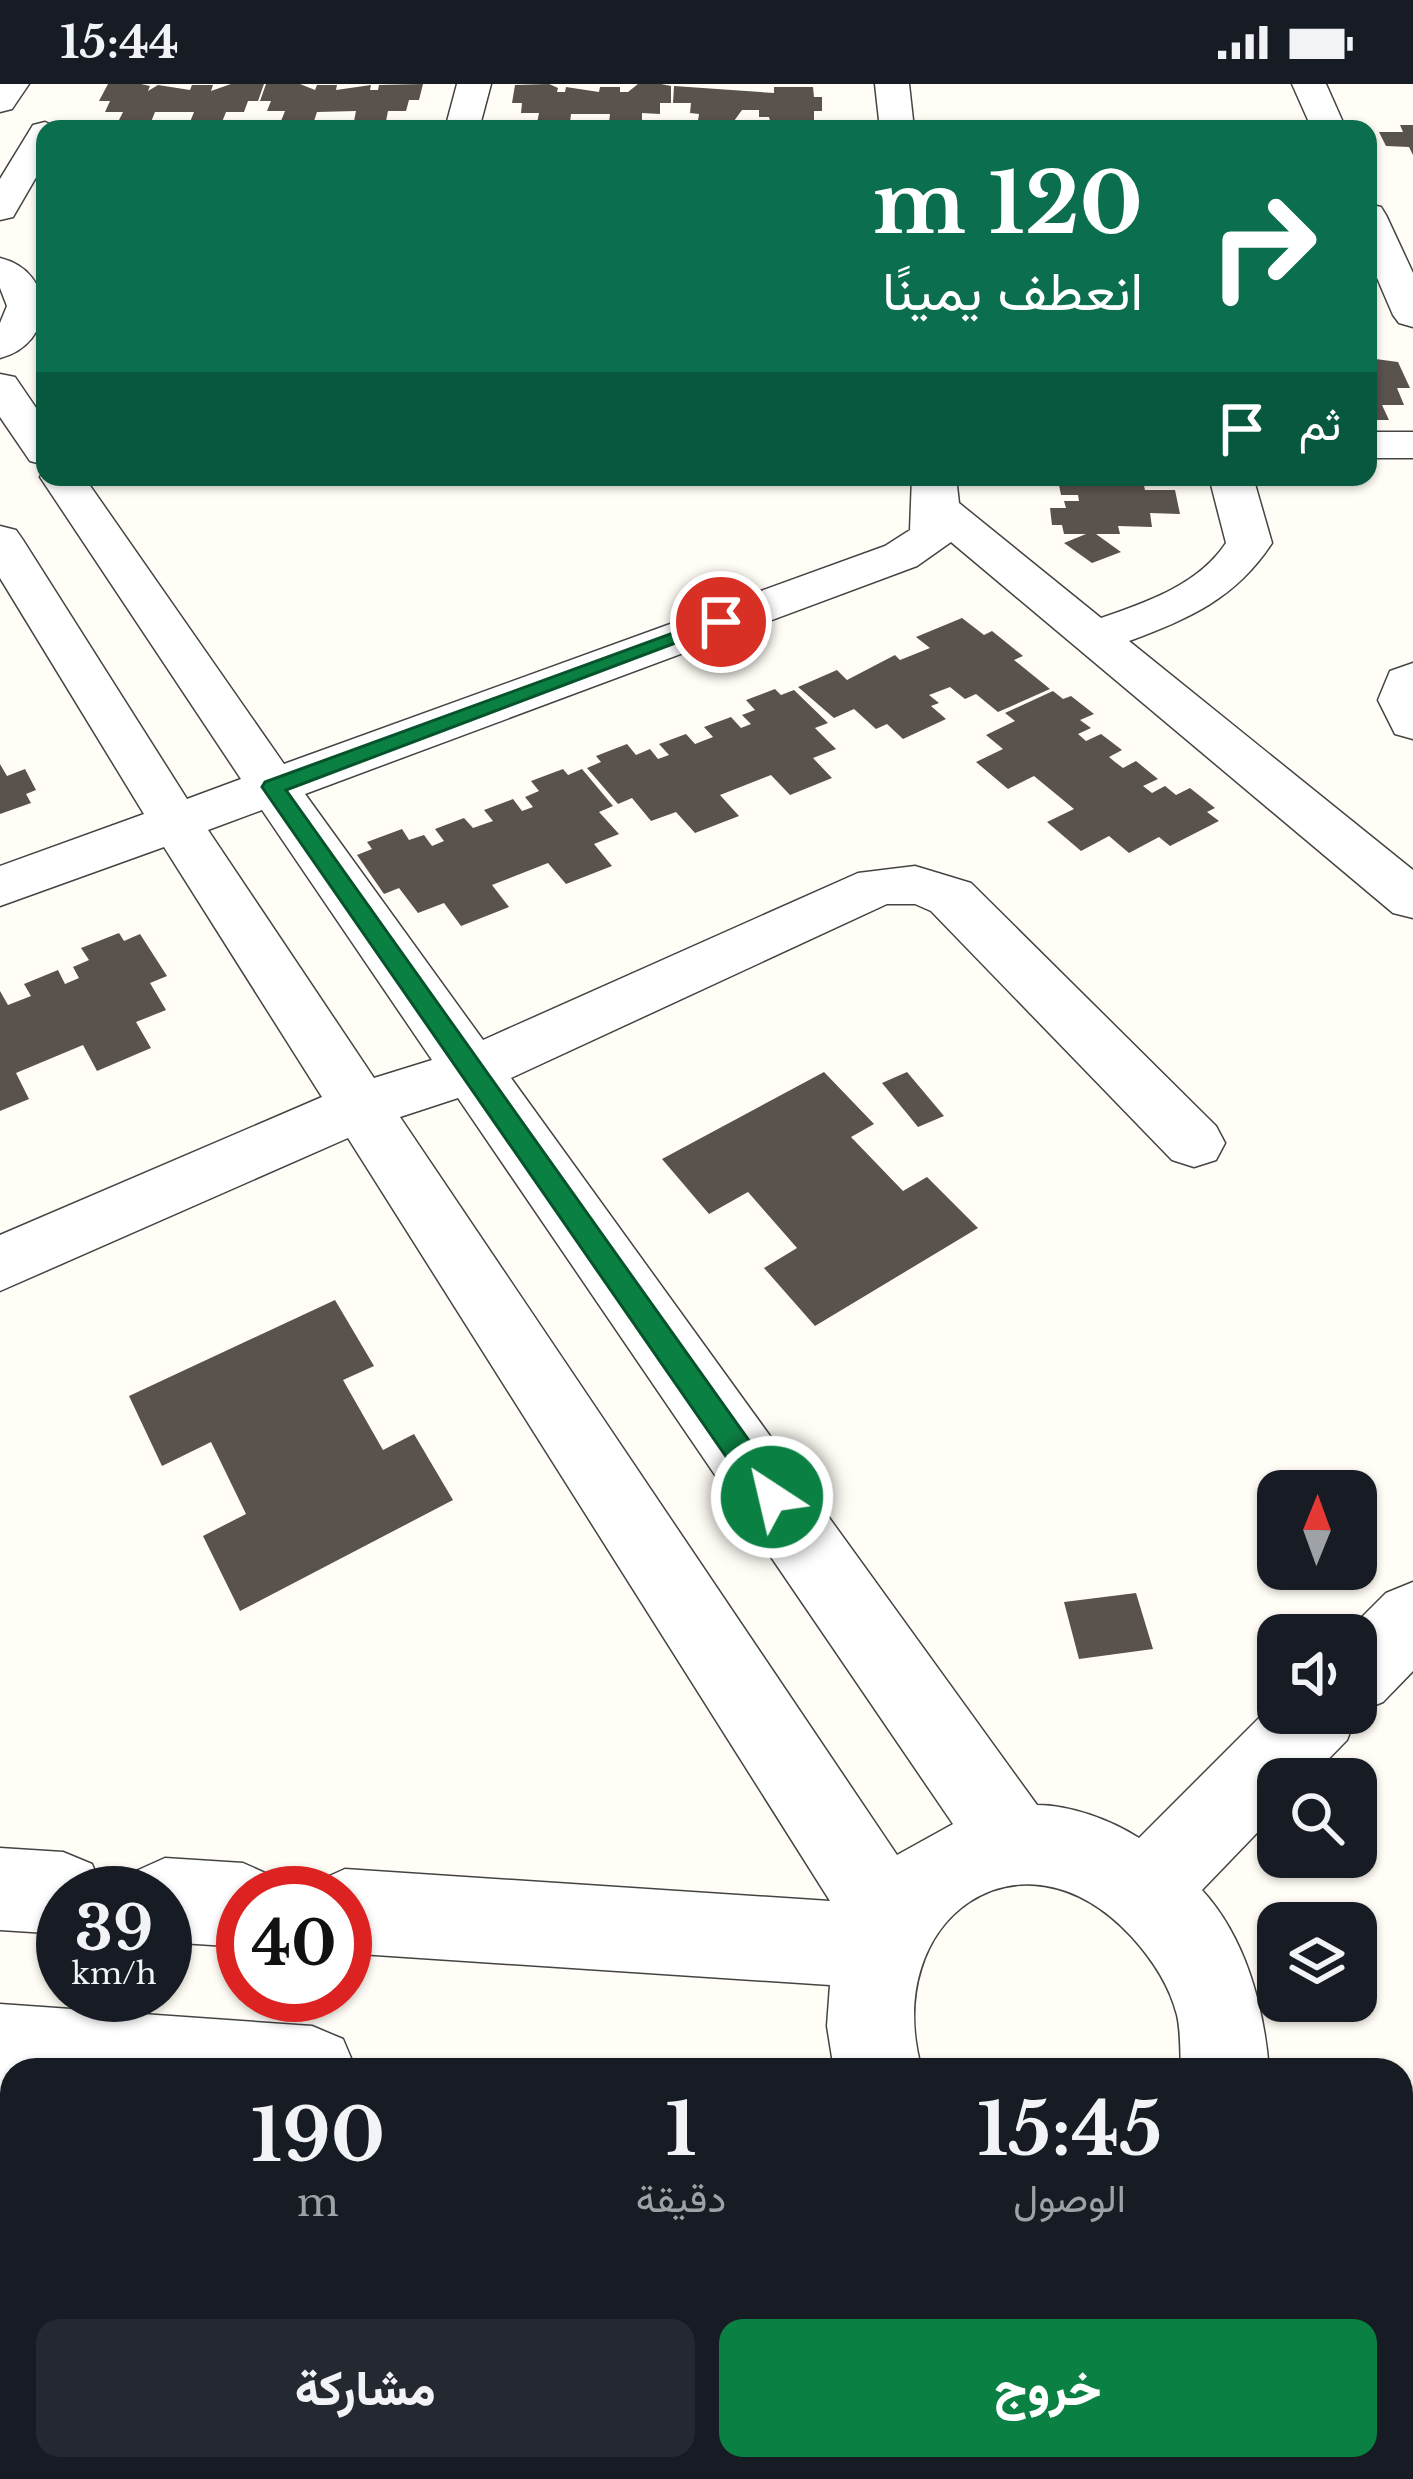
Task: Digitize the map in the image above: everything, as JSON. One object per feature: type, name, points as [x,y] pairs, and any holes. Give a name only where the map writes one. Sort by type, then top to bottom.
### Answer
[{"type":"street","points":[[0,103],[12,84]]},
{"type":"street","points":[[464,120],[474,84]]},
{"type":"street","points":[[892,84],[896,120]]},
{"type":"street","points":[[1309,84],[1325,120]]},
{"type":"street","points":[[52,120],[64,99]]},
{"type":"street","points":[[0,209],[36,148]]},
{"type":"street","points":[[1377,235],[1413,315]]},
{"type":"street","points":[[0,269],[17,280],[36,314],[0,346]]},
{"type":"street","points":[[1377,330],[1413,330]]},
{"type":"street","points":[[0,386],[36,439]]},
{"type":"street","points":[[1377,445],[1413,445]]},
{"type":"street","points":[[68,486],[273,787],[1017,1846]]},
{"type":"street","points":[[1094,637],[1184,603],[1241,558],[1249,544],[1233,486]]},
{"type":"street","points":[[0,886],[901,556],[932,536],[936,493]]},
{"type":"street","points":[[936,493],[1094,637],[1413,899]]},
{"type":"street","points":[[0,540],[175,822],[887,1934]]},
{"type":"street","points":[[1413,678],[1407,682],[1403,700],[1413,723]]},
{"type":"street","points":[[0,1264],[360,1106],[472,1070],[877,886],[930,885],[951,897],[1194,1143]]},
{"type":"street","points":[[1377,1655],[1413,1618]]},
{"type":"street","points":[[1146,1889],[1298,1734]]},
{"type":"street","points":[[874,2058],[870,2045],[871,1981],[887,1934],[929,1879],[977,1852],[1035,1844],[1091,1856],[1146,1889],[1185,1931],[1214,1983],[1227,2041],[1226,2058]]},
{"type":"street","points":[[0,1889],[36,1891]]},
{"type":"street","points":[[372,1912],[887,1934]]},
{"type":"street","points":[[0,2048],[142,2058]]},
{"type":"building","points":[[108,84],[141,84],[150,86],[148,91],[158,85],[190,90],[192,85],[213,85],[211,91],[231,84],[264,84],[258,101],[248,101],[244,112],[226,112],[223,120],[191,120],[194,112],[155,112],[152,120],[119,120],[123,112],[105,112],[110,101],[99,101]]},
{"type":"building","points":[[266,84],[300,84],[315,90],[317,85],[337,85],[336,90],[371,85],[370,90],[378,90],[379,85],[423,84],[419,100],[409,100],[406,111],[388,111],[386,120],[354,120],[356,111],[317,112],[314,120],[281,120],[285,111],[267,111],[271,101],[260,101]]},
{"type":"building","points":[[549,84],[557,92],[565,92],[566,87],[599,92],[600,87],[620,87],[620,92],[628,92],[638,84],[661,84],[671,86],[671,103],[660,103],[660,114],[642,113],[642,120],[571,114],[570,120],[538,120],[539,113],[521,113],[522,103],[512,103],[515,85]]},
{"type":"building","points":[[674,86],[774,93],[774,87],[813,87],[814,97],[822,97],[822,111],[814,111],[814,120],[770,120],[759,117],[759,110],[742,110],[735,120],[698,120],[699,114],[690,113],[691,103],[673,103]]},
{"type":"building","points":[[1400,125],[1413,125],[1413,155],[1409,147],[1386,146],[1379,132],[1403,132]]},
{"type":"building","points":[[1377,359],[1398,362],[1410,388],[1397,388],[1404,405],[1382,405],[1389,420],[1377,420]]},
{"type":"building","points":[[1059,486],[1175,490],[1180,514],[1150,513],[1152,527],[1118,526],[1120,534],[1096,534],[1121,552],[1092,563],[1064,543],[1086,534],[1064,534],[1062,525],[1052,525],[1050,508],[1066,508],[1064,501],[1079,501],[1078,495],[1061,495]]},
{"type":"building","points":[[962,618],[984,635],[992,631],[1023,656],[1014,660],[1050,689],[998,712],[976,694],[965,699],[950,687],[929,695],[939,703],[931,706],[946,719],[903,739],[887,724],[876,729],[854,709],[834,718],[798,687],[837,670],[847,680],[895,655],[900,660],[930,648],[916,637]]},
{"type":"building","points":[[775,689],[781,695],[794,690],[828,723],[815,728],[836,749],[813,758],[832,778],[790,795],[771,775],[720,795],[739,816],[695,833],[676,812],[651,821],[632,798],[618,804],[587,768],[601,762],[596,756],[627,744],[636,755],[650,749],[658,759],[669,755],[659,744],[686,734],[695,744],[713,737],[704,727],[731,717],[741,728],[751,724],[742,715],[755,710],[746,700]]},
{"type":"building","points":[[1053,691],[1063,699],[1071,696],[1094,714],[1080,720],[1091,728],[1078,734],[1086,741],[1101,734],[1122,750],[1109,757],[1115,762],[1123,768],[1136,761],[1158,779],[1143,786],[1152,793],[1165,786],[1176,795],[1190,788],[1215,808],[1207,812],[1219,821],[1170,846],[1159,837],[1129,853],[1109,836],[1081,851],[1047,822],[1074,809],[1034,776],[1008,789],[976,762],[1003,749],[986,735],[1015,721],[1005,713]]},
{"type":"building","points":[[0,764],[7,776],[25,769],[36,790],[26,794],[31,803],[0,814]]},
{"type":"building","points":[[563,769],[568,775],[582,769],[613,806],[599,812],[619,834],[594,844],[612,866],[566,884],[548,863],[492,885],[509,907],[461,926],[444,903],[418,913],[399,888],[384,894],[357,855],[372,849],[367,842],[402,829],[409,840],[424,835],[432,846],[444,841],[435,829],[464,818],[473,828],[493,821],[484,810],[513,799],[522,811],[533,807],[525,797],[539,791],[531,781]]},
{"type":"building","points":[[119,933],[124,941],[140,934],[167,976],[150,983],[166,1010],[136,1022],[151,1048],[97,1071],[83,1045],[16,1073],[29,1099],[0,1111],[0,991],[8,1005],[31,996],[24,984],[58,970],[65,984],[79,978],[73,967],[89,960],[81,948]]},
{"type":"building","points":[[824,1072],[874,1124],[851,1137],[903,1191],[927,1177],[978,1228],[815,1326],[764,1268],[797,1248],[748,1192],[709,1214],[662,1159]]},
{"type":"building","points":[[907,1072],[944,1116],[918,1127],[882,1083]]},
{"type":"building","points":[[335,1300],[374,1366],[343,1380],[383,1450],[414,1434],[453,1500],[240,1611],[203,1536],[246,1514],[211,1442],[162,1466],[129,1396]]},
{"type":"building","points":[[1136,1593],[1153,1649],[1079,1659],[1064,1602]]},
{"type":"route","points":[[721,622],[273,787],[772,1497]]}]
